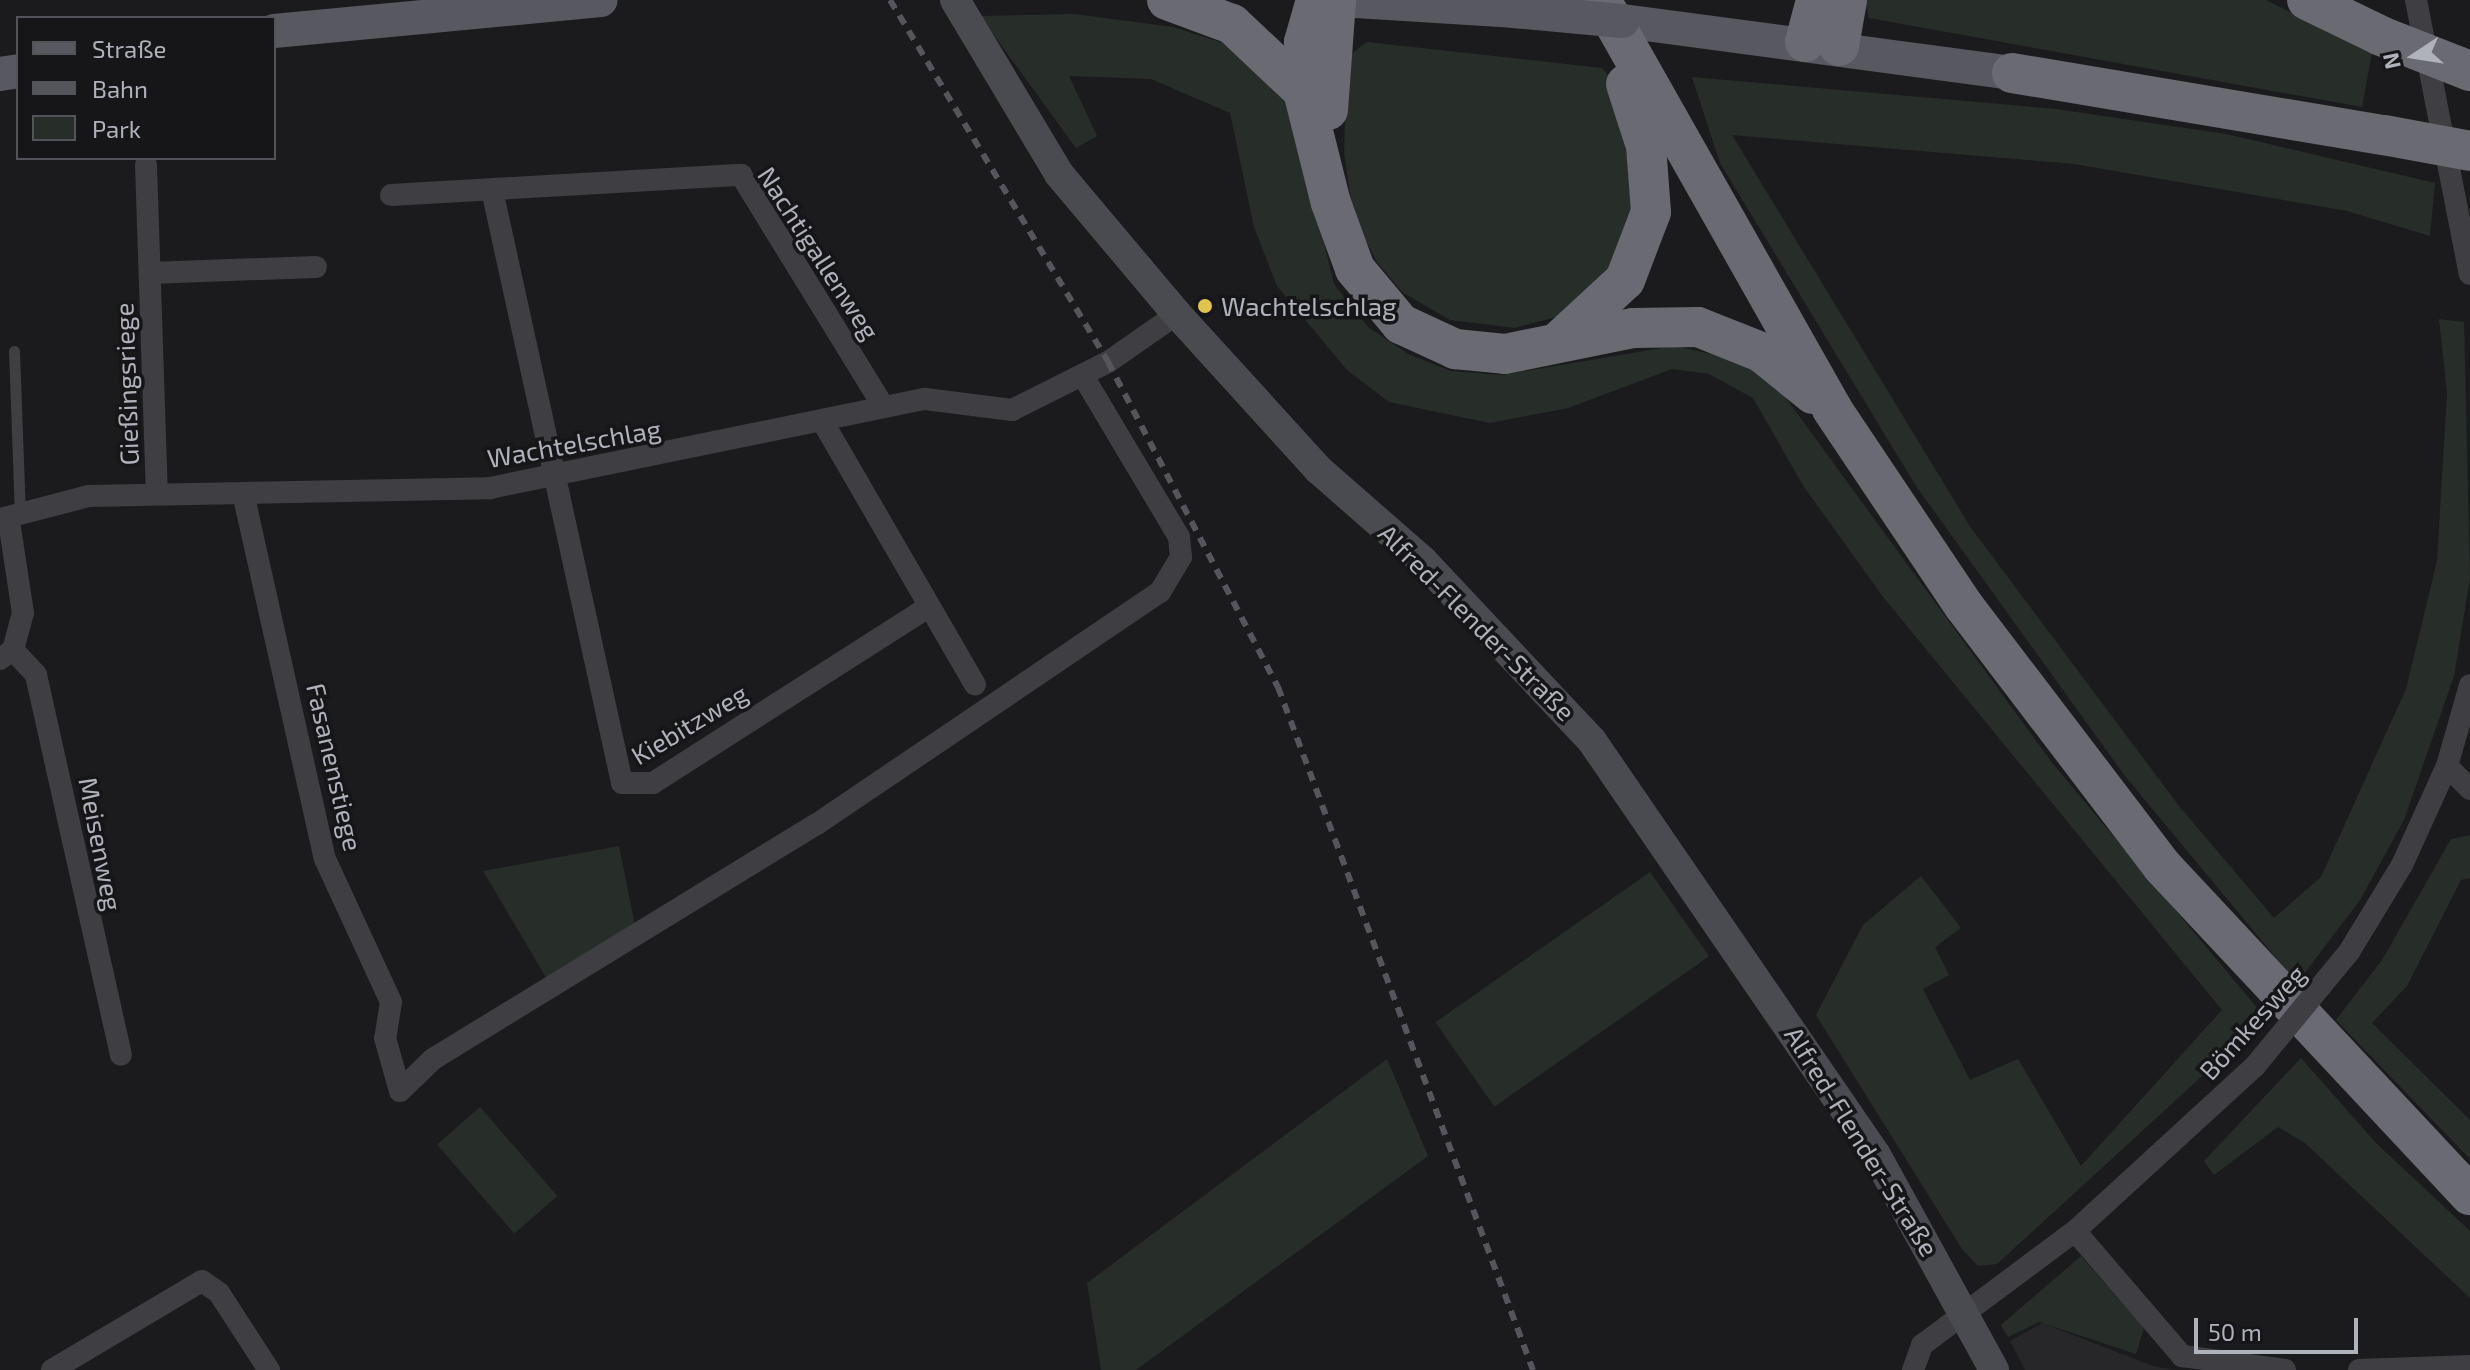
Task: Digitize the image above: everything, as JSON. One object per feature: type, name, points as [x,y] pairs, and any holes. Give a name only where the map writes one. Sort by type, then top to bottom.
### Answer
[{"type":"highway","points":[[1167,0],[1232,24],[1303,91]]},
{"type":"highway","points":[[1316,0],[1304,42],[1303,91],[1355,269],[1401,324],[1472,352],[1555,344],[1633,328],[1698,327],[1761,352],[1832,409]]},
{"type":"highway","points":[[1326,178],[1338,0]]},
{"type":"highway","points":[[1816,0],[1822,44]]},
{"type":"highway","points":[[1822,44],[1847,0]]},
{"type":"highway","points":[[2307,0],[2381,36],[2470,71]]},
{"type":"highway","points":[[1555,344],[1625,280],[1651,212],[1646,146],[1602,2]]},
{"type":"highway","points":[[1602,2],[1832,409],[1964,606],[2162,866],[2470,1195]]},
{"type":"highway","points":[[2012,73],[2470,151]]},
{"type":"main road","points":[[276,31],[601,0]]},
{"type":"main road","points":[[1338,0],[1513,11],[1695,28],[2012,73]]},
{"type":"street","name":"Alfred-Flender-Straße","points":[[955,0],[1059,174],[1177,314],[1319,470],[1423,561],[1567,709],[1876,1155],[1965,1312],[1994,1370]]},
{"type":"street","points":[[2416,0],[2470,274]]},
{"type":"street","name":"Gießingsriege","points":[[146,165],[157,494]]},
{"type":"street","name":"Nachtigallenweg","points":[[391,195],[741,175],[883,406]]},
{"type":"street","points":[[492,190],[553,477]]},
{"type":"street","name":"Gießingsriege","points":[[150,273],[316,267]]},
{"type":"street","name":"Wachtelschlag","points":[[10,519],[89,496],[490,488],[824,424],[883,406],[925,399],[1012,410],[1083,376],[1177,314]]},
{"type":"street","name":"Fasanenstiege","points":[[243,493],[325,859],[391,1002],[385,1038],[400,1091],[433,1059],[817,824],[1160,592],[1181,557],[1179,537],[1083,376]]},
{"type":"street","points":[[824,424],[927,608],[975,684]]},
{"type":"street","name":"Kiebitzweg","points":[[553,477],[611,750],[622,783],[631,788],[653,783],[927,608]]},
{"type":"street","points":[[7,654],[23,613],[10,519]]},
{"type":"street","name":"Meisenweg","points":[[7,654],[36,675],[121,1055]]},
{"type":"street","name":"Bömkesweg","points":[[1913,1370],[1922,1345],[2075,1231],[2255,1066],[2349,952],[2402,865],[2447,766],[2470,685]]},
{"type":"street","points":[[2447,766],[2470,789]]},
{"type":"street","points":[[2075,1231],[2182,1356],[2285,1370]]},
{"type":"street","points":[[52,1370],[202,1281],[219,1293],[269,1370]]},
{"type":"street","points":[[2359,1370],[2470,1366]]},
{"type":"lane","points":[[10,519],[14,351]]},
{"type":"shaded area","points":[[2042,1323],[2153,1366],[2175,1370],[2025,1370],[2010,1341]]},
{"type":"green space","points":[[1865,0],[2266,0],[2372,53],[2362,107],[1869,18]]},
{"type":"green space","points":[[1074,14],[1173,27],[1239,48],[1290,103],[1334,284],[1368,327],[1408,354],[1451,371],[1502,375],[1674,346],[1744,361],[1783,394],[2053,764],[2259,1010],[2213,1066],[1997,1264],[1978,1266],[1962,1249],[1816,1015],[1863,925],[1921,876],[1961,928],[1935,947],[1949,975],[1923,989],[1970,1080],[2018,1059],[2081,1166],[2222,1010],[1884,598],[1804,487],[1753,398],[1709,374],[1672,369],[1568,408],[1490,423],[1389,402],[1347,370],[1277,286],[1254,227],[1230,113],[1151,79],[1069,76],[1097,136],[1076,148],[980,16]]},
{"type":"green space","points":[[1367,42],[1602,68],[1610,78],[1633,183],[1631,229],[1614,264],[1564,315],[1515,328],[1450,320],[1402,292],[1377,262],[1353,215],[1344,152],[1347,57]]},
{"type":"green space","points":[[1692,77],[2056,109],[2226,134],[2435,183],[2430,236],[2347,211],[2074,164],[1732,135],[1971,528],[2179,806],[2274,918],[2321,877],[2406,689],[2437,561],[2447,393],[2439,319],[2464,322],[2470,578],[2454,676],[2404,820],[2360,900],[2297,983],[2125,776],[1916,486],[1720,163]]},
{"type":"green space","points":[[2470,835],[2470,878],[2461,880],[2407,986],[2372,1023],[2470,1120],[2470,1159],[2336,1020],[2382,960],[2451,839]]},
{"type":"green space","points":[[619,846],[635,926],[547,979],[483,871]]},
{"type":"green space","points":[[1650,872],[1709,956],[1494,1107],[1435,1022]]},
{"type":"green space","points":[[2301,1058],[2376,1143],[2470,1231],[2470,1298],[2305,1143],[2278,1127],[2214,1175],[2204,1161]]},
{"type":"green space","points":[[1387,1059],[1428,1156],[1136,1370],[1101,1370],[1087,1283]]},
{"type":"green space","points":[[480,1107],[557,1196],[514,1233],[437,1144]]},
{"type":"green space","points":[[2081,1256],[2144,1328],[2136,1354],[2039,1322],[2008,1337],[2001,1325]]},
{"type":"railway","points":[[890,0],[1108,362],[1278,687],[1533,1370]]},
{"type":"place","name":"Wachtelschlag","points":[[1205,306]]}]
